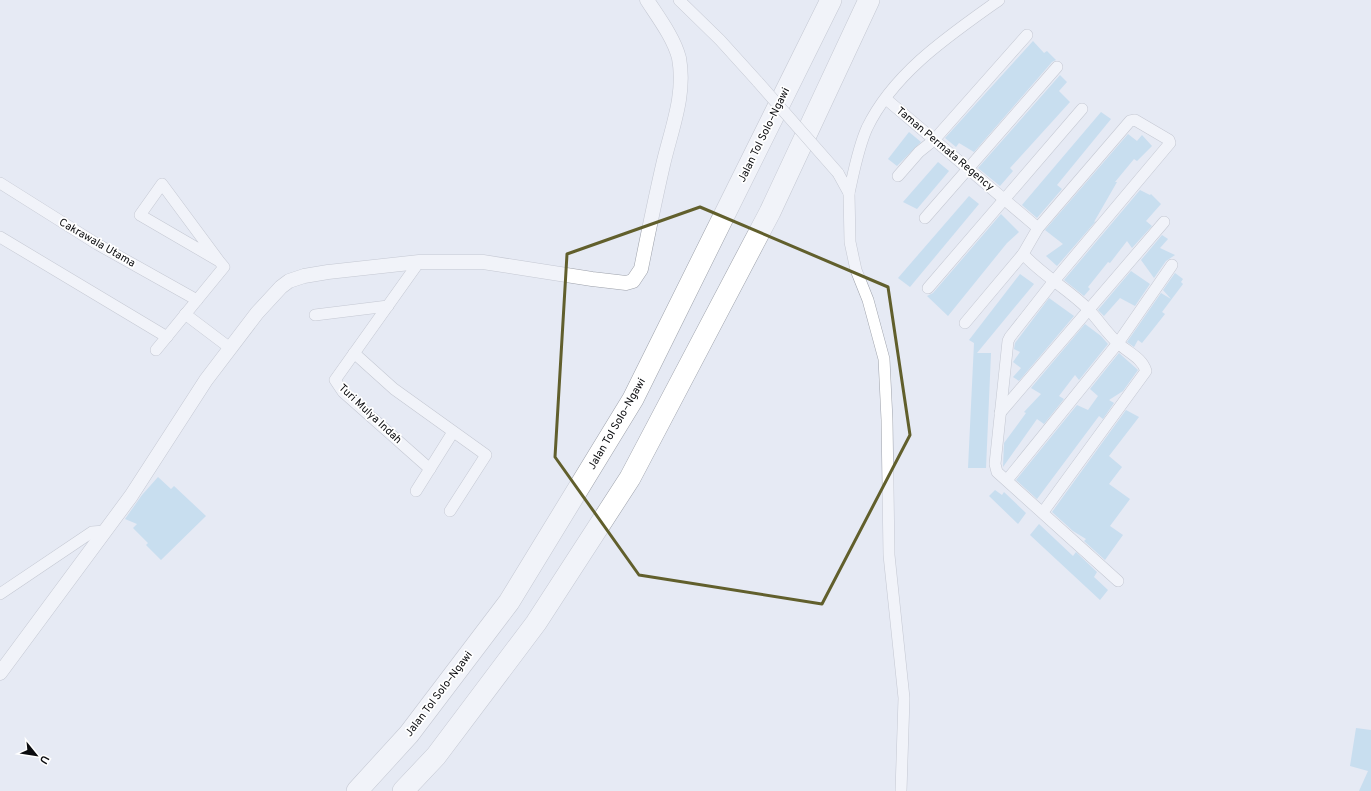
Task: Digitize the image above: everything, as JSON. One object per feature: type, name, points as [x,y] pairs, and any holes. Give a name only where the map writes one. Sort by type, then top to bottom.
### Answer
[{"type":"highway","name":"Jalan Tol Solo–Ngawi","points":[[357,791],[409,734],[509,602],[634,400],[831,0]]},
{"type":"highway","points":[[404,791],[436,756],[536,623],[630,478],[770,212],[868,0]]},
{"type":"street","points":[[0,673],[131,496],[206,380],[273,295],[289,281],[304,276],[328,272],[420,262],[483,262],[592,279],[626,283],[633,281],[641,269],[663,164],[679,104],[681,89],[681,72],[675,47],[646,0]]},
{"type":"street","points":[[679,0],[720,40],[758,82],[838,173],[849,193]]},
{"type":"street","points":[[901,791],[904,698],[890,555],[888,420],[884,359],[868,300],[856,270],[850,242],[849,193],[856,161],[867,130],[875,114],[886,99],[922,58],[962,26],[999,0]]},
{"type":"street","points":[[898,176],[919,152],[934,140],[1026,35]]},
{"type":"street","points":[[925,218],[1058,68]]},
{"type":"street","name":"Taman Permata Regency","points":[[886,99],[1038,228]]},
{"type":"street","name":"Taman Permata Regency","points":[[928,288],[1082,109]]},
{"type":"street","points":[[965,323],[1023,254],[1038,228],[1130,121],[1135,120],[1170,141],[1169,145],[1054,281],[1008,341],[995,467],[997,472],[1118,581]]},
{"type":"street","name":"Cakrawala Utama","points":[[0,183],[97,244],[197,300]]},
{"type":"street","points":[[156,350],[224,267],[162,184],[140,215],[219,261]]},
{"type":"street","points":[[1000,413],[1164,222]]},
{"type":"street","points":[[0,237],[167,337]]},
{"type":"street","points":[[1023,254],[1088,309],[1118,343],[1142,362],[1146,371],[1043,512]]},
{"type":"street","name":"Turi Mulya Indah","points":[[420,262],[335,380],[338,386],[430,469]]},
{"type":"street","points":[[1007,480],[1118,343],[1172,266]]},
{"type":"street","points":[[315,314],[388,306]]},
{"type":"street","points":[[185,314],[230,348]]},
{"type":"street","points":[[354,354],[394,389],[486,455],[450,511]]},
{"type":"street","points":[[416,491],[453,432]]},
{"type":"street","points":[[0,594],[92,532],[105,531]]},
{"type":"highlighted area","points":[[700,207],[888,287],[910,435],[822,604],[639,575],[555,457],[567,254]]},
{"type":"building","points":[[1033,41],[1044,53],[1047,51],[1056,60],[1052,62],[974,152],[959,143],[956,147],[945,138]]},
{"type":"building","points":[[1060,75],[1067,82],[1059,91],[1070,102],[1010,168],[1013,171],[1000,186],[978,168]]},
{"type":"building","points":[[1101,112],[1111,119],[1057,185],[1062,189],[1037,218],[1022,205]]},
{"type":"building","points":[[909,132],[921,142],[897,166],[888,159]]},
{"type":"building","points":[[1128,134],[1137,141],[1142,135],[1152,146],[1137,161],[1134,159],[1115,182],[1117,182],[1094,222],[1096,221],[1057,266],[1046,256],[1063,244],[1045,230]]},
{"type":"building","points":[[938,162],[949,171],[917,209],[903,202]]},
{"type":"building","points":[[1140,190],[1150,195],[1151,194],[1161,204],[1146,221],[1152,226],[1132,248],[1127,241],[1110,263],[1108,262],[1088,287],[1090,289],[1084,296],[1064,280]]},
{"type":"building","points":[[969,196],[979,204],[910,287],[898,278]]},
{"type":"building","points":[[1001,214],[1019,232],[1007,243],[948,316],[927,296],[933,293]]},
{"type":"building","points":[[1162,235],[1168,239],[1160,248],[1175,255],[1166,261],[1154,278],[1141,260]]},
{"type":"building","points":[[1131,271],[1150,284],[1135,306],[1120,298],[1104,316],[1098,310]]},
{"type":"building","points":[[1175,273],[1183,279],[1181,282],[1183,284],[1162,312],[1165,314],[1142,343],[1138,340],[1134,347],[1127,342],[1161,293],[1171,299],[1163,290]]},
{"type":"building","points":[[1020,274],[1034,284],[977,353],[991,353],[986,468],[968,468],[974,343],[969,340]]},
{"type":"building","points":[[1049,298],[1074,316],[1019,381],[1013,377],[1021,368],[1013,362],[1020,352],[1014,349],[1015,343]]},
{"type":"building","points":[[1085,324],[1101,336],[1108,344],[1079,380],[1075,375],[1059,396],[1064,399],[1044,424],[1037,419],[1003,467],[1004,443],[1026,413],[1024,412],[1041,394],[1031,388]]},
{"type":"building","points":[[1119,353],[1138,370],[1123,391],[1109,400],[1114,403],[1103,419],[1099,416],[1037,499],[1016,480],[1077,405],[1088,410],[1098,396],[1090,389]]},
{"type":"building","points":[[1126,410],[1139,417],[1109,456],[1122,467],[1109,484],[1130,499],[1110,526],[1123,535],[1105,560],[1084,541],[1086,539],[1073,531],[1052,512]]},
{"type":"building","points":[[158,477],[171,489],[174,486],[206,516],[161,560],[146,545],[148,543],[133,528],[137,524],[125,519],[142,495]]},
{"type":"building","points":[[995,490],[1002,495],[1004,492],[1026,513],[1018,524],[989,496]]},
{"type":"building","points":[[1039,524],[1073,556],[1076,552],[1097,572],[1094,577],[1108,590],[1100,600],[1030,535]]},
{"type":"building","points":[[1356,728],[1371,730],[1371,791],[1359,791],[1368,771],[1350,766]]}]
